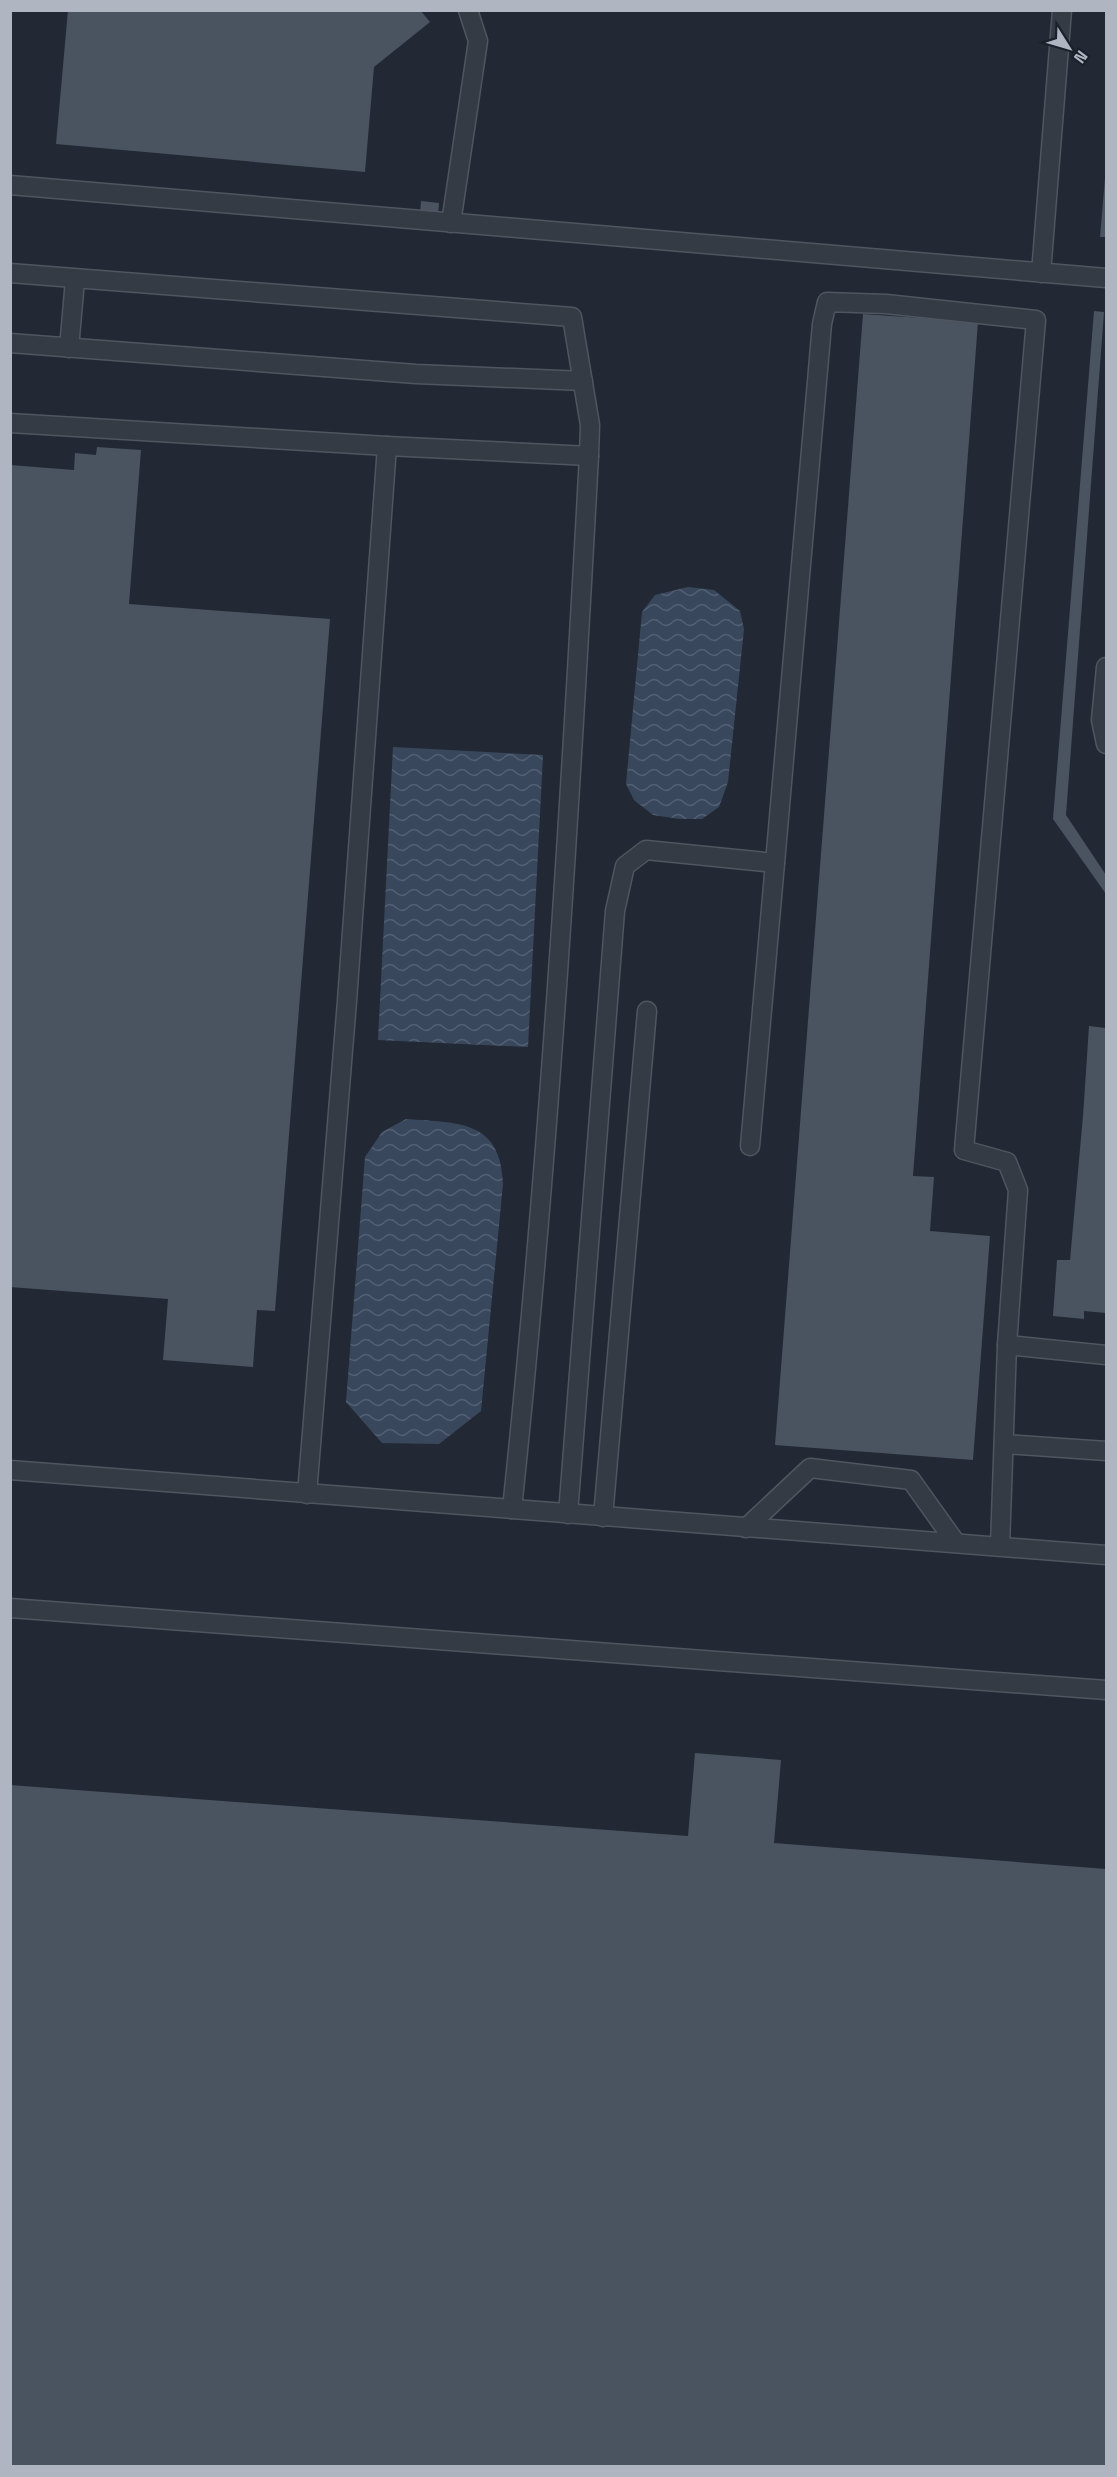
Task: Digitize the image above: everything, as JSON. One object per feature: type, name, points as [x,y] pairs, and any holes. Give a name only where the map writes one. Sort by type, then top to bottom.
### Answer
[{"type":"lane","points":[[451,224],[478,41],[468,10]]},
{"type":"lane","points":[[1041,273],[1062,10]]},
{"type":"lane","points":[[10,185],[1107,278]]},
{"type":"lane","points":[[10,273],[75,280],[572,317],[590,425],[589,456],[576,711],[527,1373],[512,1509]]},
{"type":"lane","points":[[69,348],[75,280]]},
{"type":"lane","points":[[750,1146],[822,324],[828,302],[885,304],[1036,320],[964,1150],[1007,1162],[1018,1190],[1007,1345],[1000,1546]]},
{"type":"lane","points":[[10,343],[416,374],[583,381]]},
{"type":"lane","points":[[10,423],[589,456]]},
{"type":"lane","points":[[307,1494],[346,1012],[387,446]]},
{"type":"lane","points":[[1107,667],[1101,720],[1107,744]]},
{"type":"lane","points":[[568,1514],[614,923],[625,866],[646,850],[775,863]]},
{"type":"lane","points":[[603,1517],[647,1011]]},
{"type":"lane","points":[[1007,1345],[1107,1355]]},
{"type":"lane","points":[[1004,1444],[1107,1451]]},
{"type":"lane","points":[[746,1528],[810,1468],[911,1480],[956,1543]]},
{"type":"lane","points":[[10,1470],[1107,1555]]},
{"type":"lane","points":[[10,1608],[1107,1690]]},
{"type":"water","points":[[688,587],[714,590],[740,611],[744,629],[728,782],[719,807],[702,819],[653,815],[634,800],[626,784],[642,612],[655,595]]},
{"type":"water","points":[[393,747],[543,755],[528,1047],[378,1040]]},
{"type":"water","points":[[406,1119],[459,1124],[485,1136],[494,1147],[500,1163],[503,1184],[481,1411],[439,1444],[382,1443],[346,1402],[365,1157],[382,1132]]},
{"type":"building","points":[[68,10],[420,10],[430,22],[374,67],[365,172],[56,144]]},
{"type":"building","points":[[1105,178],[1106,237],[1100,237]]},
{"type":"building","points":[[421,201],[439,203],[438,217],[420,215]]},
{"type":"building","points":[[1094,311],[1104,312],[1066,815],[1106,875],[1106,894],[1053,819]]},
{"type":"building","points":[[863,314],[978,322],[913,1176],[934,1177],[930,1231],[990,1236],[973,1460],[775,1445]]},
{"type":"building","points":[[97,447],[141,450],[129,604],[330,619],[275,1311],[257,1310],[253,1367],[163,1360],[168,1299],[10,1287],[10,465],[74,470],[75,453],[96,455]]},
{"type":"building","points":[[1089,1026],[1106,1028],[1106,1313],[1084,1311],[1084,1319],[1053,1316],[1057,1260],[1070,1260]]},
{"type":"building","points":[[695,1753],[781,1760],[774,1843],[1106,1869],[1106,2466],[10,2466],[10,1785],[688,1836]]}]
